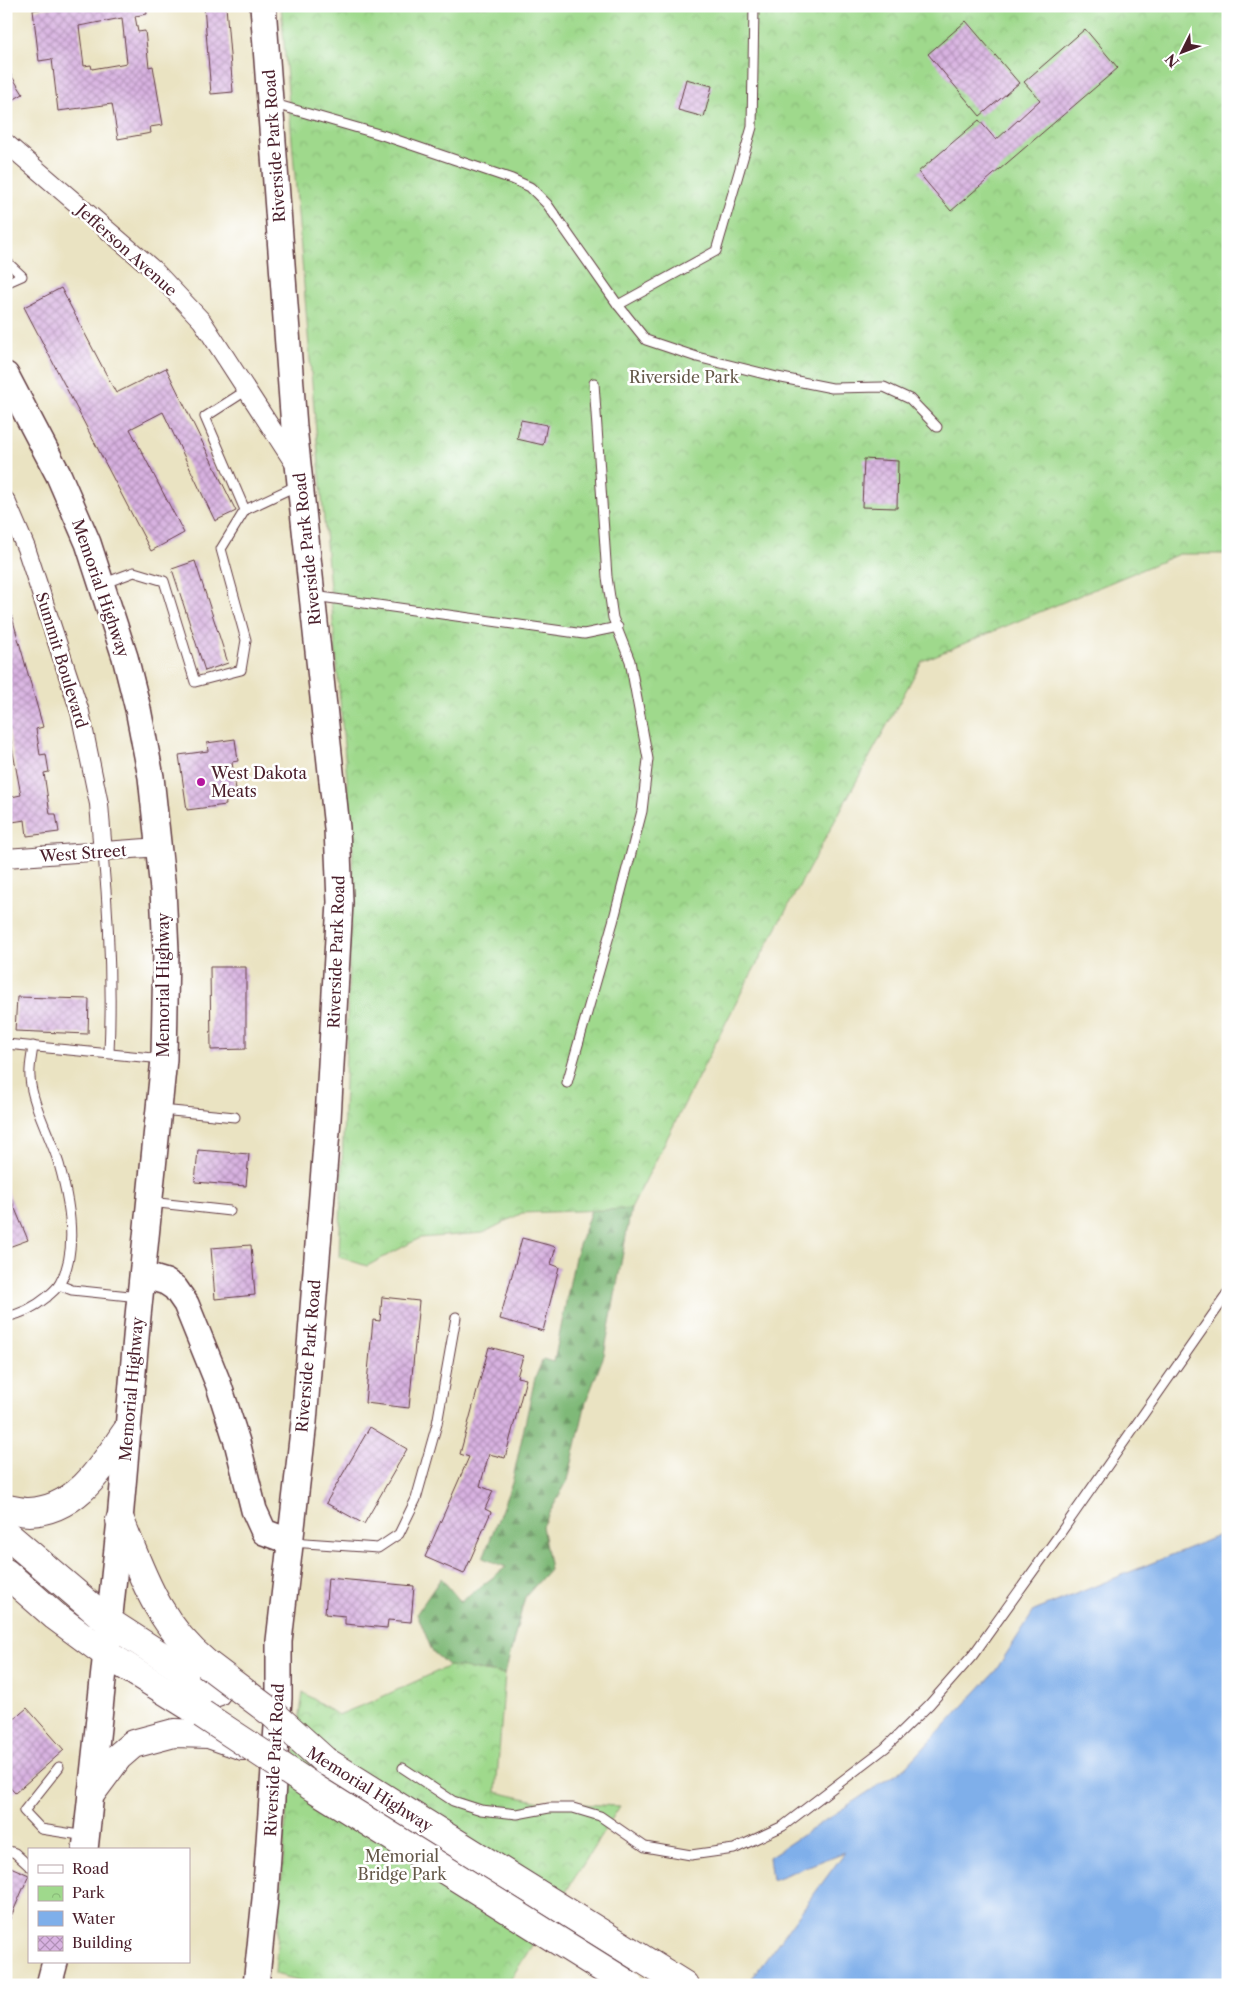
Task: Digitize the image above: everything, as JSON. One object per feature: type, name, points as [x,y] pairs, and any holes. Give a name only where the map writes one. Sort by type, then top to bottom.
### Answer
[{"type":"main road","name":"Riverside Park Road","points":[[256,1985],[265,1899],[279,1698],[279,1641],[304,1422],[326,1139],[340,902],[337,828],[299,477],[263,6]]},
{"type":"main road","name":"Memorial Highway","points":[[6,374],[59,476],[88,543],[102,584],[125,657],[138,708],[152,777],[160,847],[166,951],[164,1059],[120,1520],[105,1653],[314,1788],[629,1985]]},
{"type":"main road","points":[[141,1286],[166,1282],[175,1288],[186,1304],[218,1383],[237,1442],[254,1510],[264,1532],[291,1542]]},
{"type":"main road","points":[[6,1509],[29,1512],[48,1509],[76,1495],[89,1484],[127,1431]]},
{"type":"main road","points":[[120,1520],[153,1599],[176,1634],[189,1649],[272,1713],[326,1762]]},
{"type":"main road","points":[[6,1534],[109,1622]]},
{"type":"main road","points":[[6,1573],[55,1616],[105,1653],[86,1843]]},
{"type":"main road","name":"Memorial Highway","points":[[109,1622],[326,1762],[684,1985]]},
{"type":"main road","points":[[92,1792],[118,1757],[133,1744],[174,1733],[208,1734],[256,1750]]},
{"type":"main road","points":[[49,1985],[54,1964]]},
{"type":"street","name":"Jefferson Avenue","points":[[6,144],[154,270],[202,321],[247,390],[299,477]]},
{"type":"street","name":"Summit Boulevard","points":[[6,501],[26,548],[80,712],[99,804],[103,853]]},
{"type":"street","name":"West Street","points":[[6,858],[103,853],[160,847]]},
{"type":"lane","points":[[618,305],[716,251],[752,127],[754,6]]},
{"type":"lane","points":[[271,103],[382,135],[512,179],[530,187],[548,204],[618,305],[646,340],[697,357],[776,377],[832,388],[884,387],[910,399],[938,427]]},
{"type":"lane","points":[[6,261],[22,276],[6,283]]},
{"type":"lane","points":[[567,1083],[613,922],[642,811],[648,759],[630,661],[613,618],[607,577],[594,382]]},
{"type":"lane","points":[[245,510],[205,417],[247,390]]},
{"type":"lane","points":[[102,584],[134,572],[164,581],[195,682],[241,670],[246,640],[222,549],[245,510],[299,477]]},
{"type":"lane","points":[[312,595],[584,634],[618,627]]},
{"type":"lane","points":[[103,853],[109,917],[111,1006],[109,1053]]},
{"type":"lane","points":[[6,1044],[164,1059]]},
{"type":"lane","points":[[6,1317],[15,1315],[38,1304],[59,1285],[68,1268],[69,1202],[59,1163],[38,1106],[30,1077],[33,1046]]},
{"type":"lane","points":[[159,1110],[235,1117]]},
{"type":"lane","points":[[150,1202],[230,1210]]},
{"type":"lane","points":[[59,1285],[72,1290],[141,1286]]},
{"type":"lane","points":[[403,1768],[453,1801],[481,1810],[517,1814],[549,1808],[574,1808],[600,1816],[645,1847],[691,1855],[734,1849],[783,1826],[885,1748],[929,1705],[973,1655],[1228,1293]]},
{"type":"lane","points":[[291,1542],[378,1548],[399,1534],[416,1500],[434,1434],[456,1318]]},
{"type":"lane","points":[[59,1767],[24,1811],[41,1829],[86,1843]]},
{"type":"lane","points":[[6,1850],[15,1853],[28,1865]]},
{"type":"green space","name":"Riverside Park","points":[[281,6],[1228,6],[1228,554],[1179,554],[922,661],[742,991],[631,1209],[522,1213],[483,1233],[420,1238],[367,1266],[339,1257],[353,846]]},
{"type":"green space","points":[[631,1209],[604,1355],[586,1402],[568,1480],[542,1526],[550,1569],[525,1597],[505,1674],[449,1666],[432,1651],[417,1613],[441,1578],[461,1602],[506,1567],[483,1558],[512,1483],[535,1378],[543,1359],[554,1362],[575,1257],[591,1210]]},
{"type":"green space","name":"Memorial Bridge Park","points":[[449,1666],[505,1674],[496,1792],[540,1802],[620,1806],[507,1985],[317,1985],[275,1974],[286,1819],[303,1692],[338,1715]]},
{"type":"water","points":[[1228,1532],[1228,1985],[747,1985],[845,1852],[772,1880],[769,1857],[906,1767],[994,1673],[1034,1611]]},
{"type":"building","points":[[66,6],[146,6],[147,14],[135,16],[138,32],[145,31],[149,67],[153,66],[163,125],[150,127],[151,133],[118,139],[112,104],[58,111],[52,59],[39,61],[33,10]],"holes":[[[122,18],[127,63],[92,69],[91,65],[84,66],[79,26]]]},
{"type":"building","points":[[204,6],[226,6],[233,92],[211,94]]},
{"type":"building","points":[[966,21],[1019,83],[980,116],[928,54]]},
{"type":"building","points":[[1085,29],[1118,68],[951,211],[918,172],[979,120],[996,140],[1040,100],[1024,82]]},
{"type":"building","points":[[6,67],[23,94],[6,104]]},
{"type":"building","points":[[686,79],[712,86],[704,117],[678,110]]},
{"type":"building","points":[[61,288],[116,393],[166,368],[236,511],[215,521],[163,412],[130,429],[184,533],[151,551],[24,307]]},
{"type":"building","points":[[521,420],[547,425],[543,445],[517,439]]},
{"type":"building","points":[[864,459],[898,461],[897,508],[862,507]]},
{"type":"building","points":[[195,561],[228,663],[205,671],[172,569]]},
{"type":"building","points":[[10,610],[43,727],[36,729],[40,755],[46,754],[49,772],[44,773],[50,814],[56,814],[59,832],[27,836],[25,820],[6,823],[6,798],[21,795],[6,715],[6,611]]},
{"type":"building","points":[[235,739],[238,761],[232,762],[237,797],[225,798],[226,805],[187,810],[179,755],[208,751],[207,743]]},
{"type":"building","points":[[210,967],[246,967],[246,1049],[211,1050]]},
{"type":"building","points":[[17,997],[89,999],[88,1034],[15,1031]]},
{"type":"building","points":[[198,1150],[249,1154],[246,1186],[195,1182]]},
{"type":"building","points":[[6,1187],[28,1240],[6,1248]]},
{"type":"building","points":[[522,1238],[556,1247],[551,1264],[559,1267],[543,1331],[500,1319]]},
{"type":"building","points":[[251,1245],[255,1295],[215,1299],[211,1248]]},
{"type":"building","points":[[382,1297],[419,1301],[409,1408],[365,1403],[373,1320],[380,1321]]},
{"type":"building","points":[[489,1347],[523,1356],[517,1377],[526,1379],[505,1458],[489,1454],[480,1486],[493,1491],[485,1509],[491,1512],[464,1574],[425,1557],[469,1457],[460,1454]]},
{"type":"building","points":[[370,1427],[407,1449],[364,1524],[326,1503]]},
{"type":"building","points":[[328,1578],[414,1586],[411,1622],[388,1620],[387,1628],[345,1624],[345,1616],[325,1614]]},
{"type":"building","points":[[27,1708],[64,1750],[15,1793],[6,1783],[6,1726]]},
{"type":"building","points":[[6,1865],[28,1875],[28,1877],[6,1928]]},
{"type":"place","name":"West Dakota Meats","points":[[201,782]]}]
